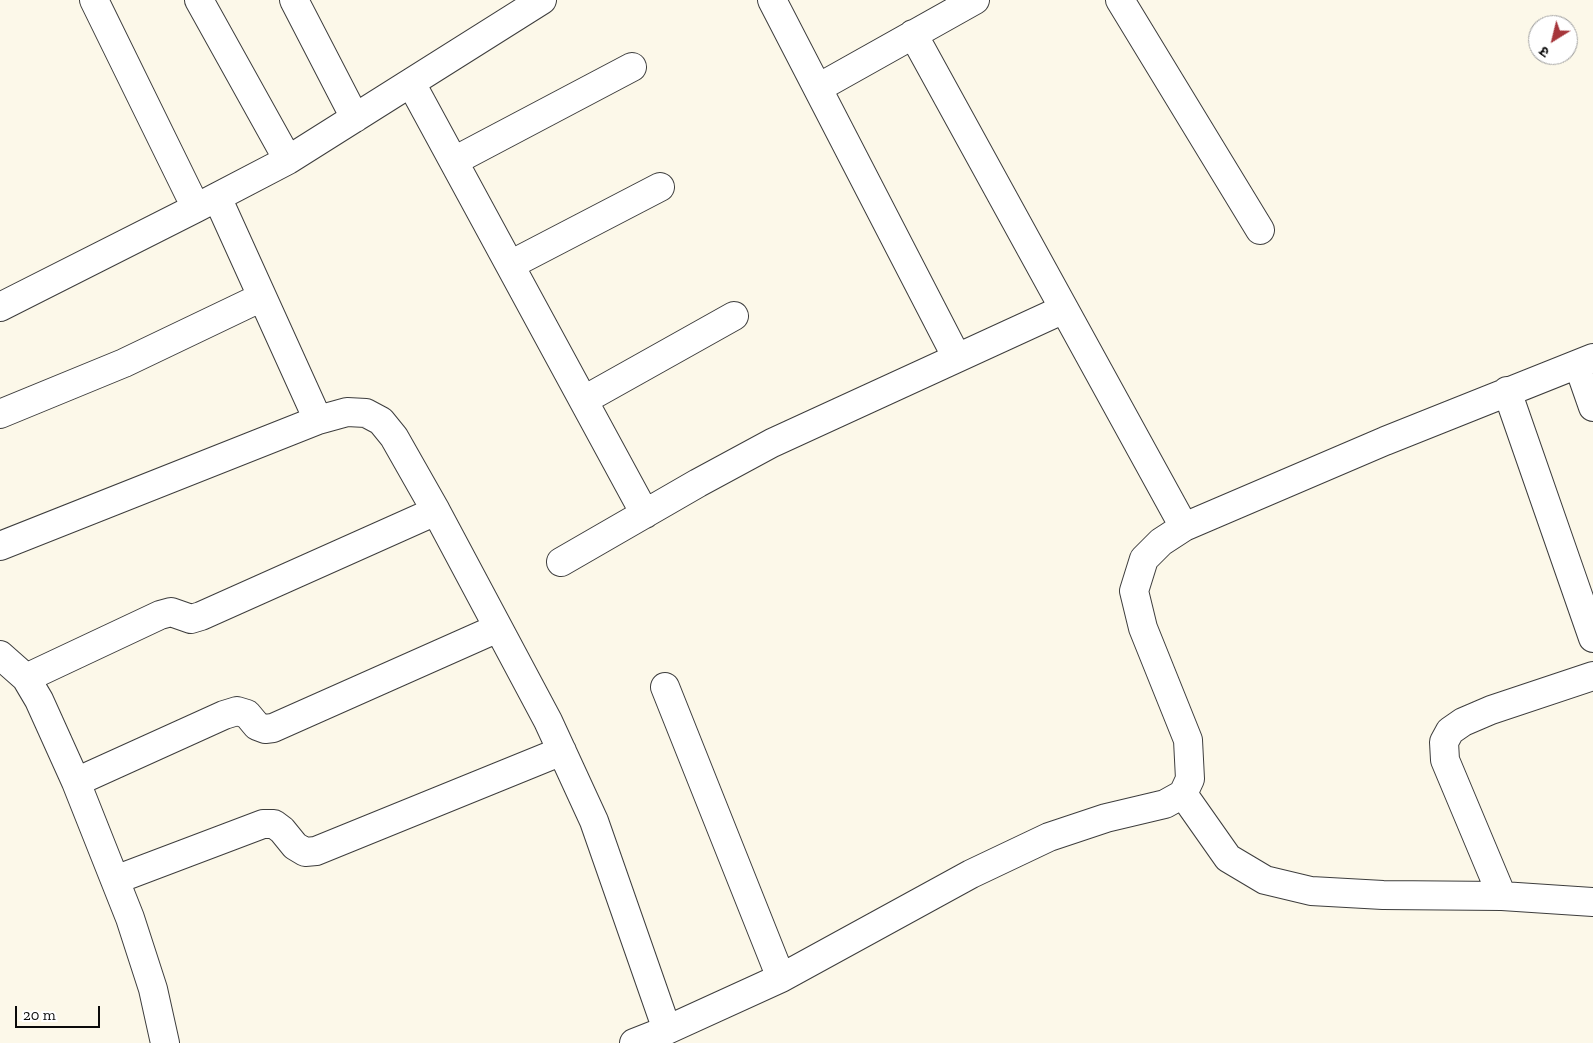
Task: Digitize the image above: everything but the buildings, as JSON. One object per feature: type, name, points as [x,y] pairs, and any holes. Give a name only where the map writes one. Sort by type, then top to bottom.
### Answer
[{"type":"street","points":[[94,0],[206,203],[262,297],[318,420]]},
{"type":"street","points":[[199,0],[288,160]]},
{"type":"street","points":[[294,0],[355,118]]},
{"type":"street","points":[[0,307],[288,160],[542,0]]},
{"type":"street","points":[[772,0],[957,358]]},
{"type":"street","points":[[1120,0],[1260,230]]},
{"type":"street","points":[[818,88],[913,34],[958,4]]},
{"type":"street","points":[[913,34],[1184,527]]},
{"type":"street","points":[[454,161],[632,67]]},
{"type":"street","points":[[411,82],[645,514]]},
{"type":"street","points":[[510,265],[660,187]]},
{"type":"street","points":[[0,414],[124,363],[262,297]]},
{"type":"street","points":[[561,562],[698,483],[772,443],[1064,309]]},
{"type":"street","points":[[584,400],[734,316]]},
{"type":"street","points":[[634,1043],[781,978],[971,874],[1018,851],[1106,818],[1165,804],[1183,794],[1190,779],[1188,740],[1143,628],[1134,591],[1144,559],[1162,542],[1184,527],[1385,441],[1585,361],[1593,407]]},
{"type":"street","points":[[1507,392],[1593,638]]},
{"type":"street","points":[[0,546],[318,420],[347,412],[366,413],[381,421],[394,437],[436,512],[548,721],[594,821],[666,1030]]},
{"type":"street","points":[[26,678],[160,615],[171,612],[191,619],[201,616],[436,512]]},
{"type":"street","points":[[76,782],[224,715],[237,711],[246,714],[257,726],[265,729],[273,728],[498,628]]},
{"type":"street","points":[[0,655],[26,678],[39,700],[76,782],[130,918],[153,989],[165,1043]]},
{"type":"street","points":[[1502,896],[1445,760],[1444,742],[1450,731],[1463,722],[1491,710],[1593,676]]},
{"type":"street","points":[[665,687],[781,978]]},
{"type":"street","points":[[115,880],[263,824],[274,824],[282,830],[295,846],[305,852],[316,851],[562,751]]},
{"type":"street","points":[[1183,794],[1228,858],[1265,880],[1311,891],[1383,895],[1502,896],[1593,902]]}]
